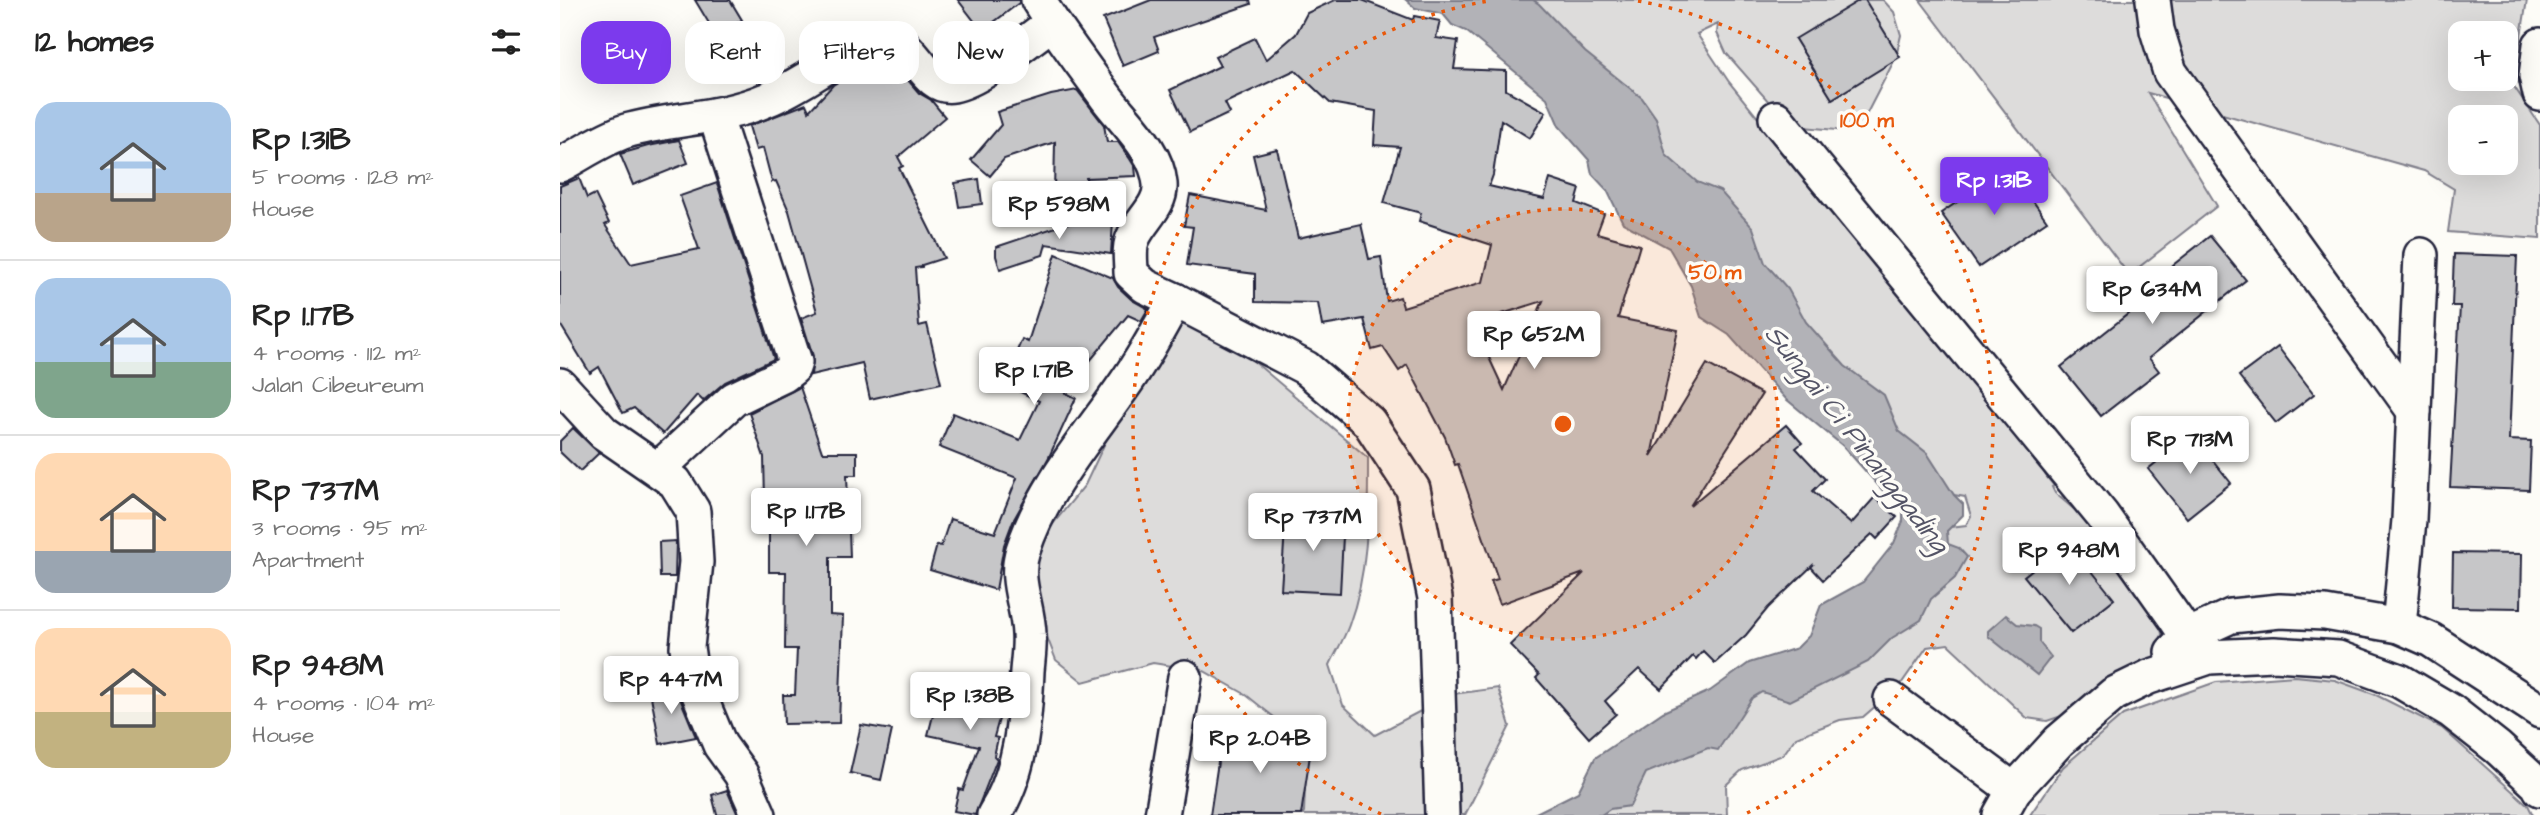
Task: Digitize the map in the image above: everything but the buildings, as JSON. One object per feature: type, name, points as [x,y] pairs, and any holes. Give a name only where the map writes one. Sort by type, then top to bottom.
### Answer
[{"type":"street","points":[[2153,0],[2157,30],[2170,72],[2414,411]]},
{"type":"street","points":[[560,165],[624,132],[715,115],[764,101],[793,89],[819,70],[874,38],[887,37],[900,42],[934,80],[951,86],[972,78],[1045,12],[1143,143],[1160,184],[1157,201],[1133,237],[1130,250],[1131,273],[1145,286],[1306,368],[1369,422],[1413,489],[1435,598],[1442,815]]},
{"type":"street","points":[[2540,46],[2536,76],[2540,94]]},
{"type":"street","points":[[658,469],[685,447],[734,399],[785,375],[795,362],[715,115]]},
{"type":"street","points":[[1776,118],[2094,505],[2159,593],[2191,648],[2209,657],[2274,654],[2338,658],[2400,681],[2451,711],[2498,748],[2539,786]]},
{"type":"street","points":[[2399,626],[2409,520],[2421,256]]},
{"type":"street","points":[[994,815],[1010,783],[1021,739],[1030,633],[1019,582],[1022,552],[1041,503],[1083,439],[1148,350],[1175,300]]},
{"type":"street","points":[[560,386],[604,432],[675,482],[693,512],[696,562],[687,647],[691,675],[720,745],[741,774],[759,815]]},
{"type":"street","points":[[1891,699],[2007,802],[2059,741],[2114,694],[2148,677],[2231,616],[2280,611],[2325,613],[2399,626],[2431,640],[2540,711]]},
{"type":"street","points":[[1162,815],[1185,677]]},
{"type":"shaded area","points":[[1499,0],[1883,0],[1894,12],[1901,35],[1896,57],[1865,117],[1848,131],[1803,127],[1783,118],[1726,53],[1717,33],[1718,24],[1697,34],[1729,82],[1993,410],[2020,430],[2054,486],[2052,487],[2055,493],[2102,533],[2157,606],[2162,634],[2157,654],[2085,708],[2047,721],[2027,718],[1948,644],[1927,647],[1901,684],[1863,717],[1840,720],[1796,737],[1783,755],[1742,770],[1726,785],[1727,815],[1578,815],[1655,762],[1755,686],[1943,556],[1943,528],[1966,525],[1971,516],[1965,497],[1954,495],[1829,367]]},
{"type":"shaded area","points":[[1920,0],[2527,0],[2518,55],[2518,21],[2448,21],[2448,91],[2517,91],[2540,125],[2540,239],[2448,232],[2454,189],[2424,171],[2148,93],[2217,206],[2129,275]]},
{"type":"shaded area","points":[[1199,315],[1368,458],[1364,563],[1356,605],[1330,665],[1343,705],[1375,735],[1453,694],[1498,688],[1510,726],[1465,815],[1302,815],[1306,766],[1285,726],[1245,694],[1204,671],[1153,663],[1083,682],[1056,660],[1033,601],[1029,553],[1085,485],[1119,413],[1162,338]]},
{"type":"shaded area","points":[[2295,676],[2335,680],[2376,695],[2442,728],[2528,805],[2533,815],[2030,815],[2063,767],[2123,715],[2216,682]]},
{"type":"water","name":"Sungai Ci Pinanggading","points":[[1406,0],[1533,0],[1539,4],[1585,52],[1642,98],[1656,118],[1666,155],[1697,182],[1720,191],[1753,228],[1765,263],[1788,289],[1806,322],[1845,366],[1884,395],[1899,431],[1927,453],[1954,495],[1963,504],[1963,515],[1947,531],[1948,544],[1959,548],[1967,557],[1955,578],[1931,599],[1921,620],[1892,638],[1868,662],[1790,701],[1762,692],[1752,698],[1718,750],[1708,748],[1646,773],[1630,806],[1610,809],[1601,815],[1532,815],[1578,792],[1595,758],[1663,712],[1710,691],[1749,663],[1797,648],[1809,636],[1821,605],[1863,582],[1894,543],[1903,521],[1903,506],[1885,493],[1843,446],[1786,399],[1729,335],[1701,317],[1691,286],[1669,248],[1623,223],[1607,190],[1592,174],[1589,160],[1559,126],[1547,98],[1466,31],[1452,25],[1443,14],[1415,8]]},
{"type":"water","points":[[2006,615],[2017,624],[2039,629],[2039,642],[2051,657],[2037,675],[1988,636],[1988,631]]}]
